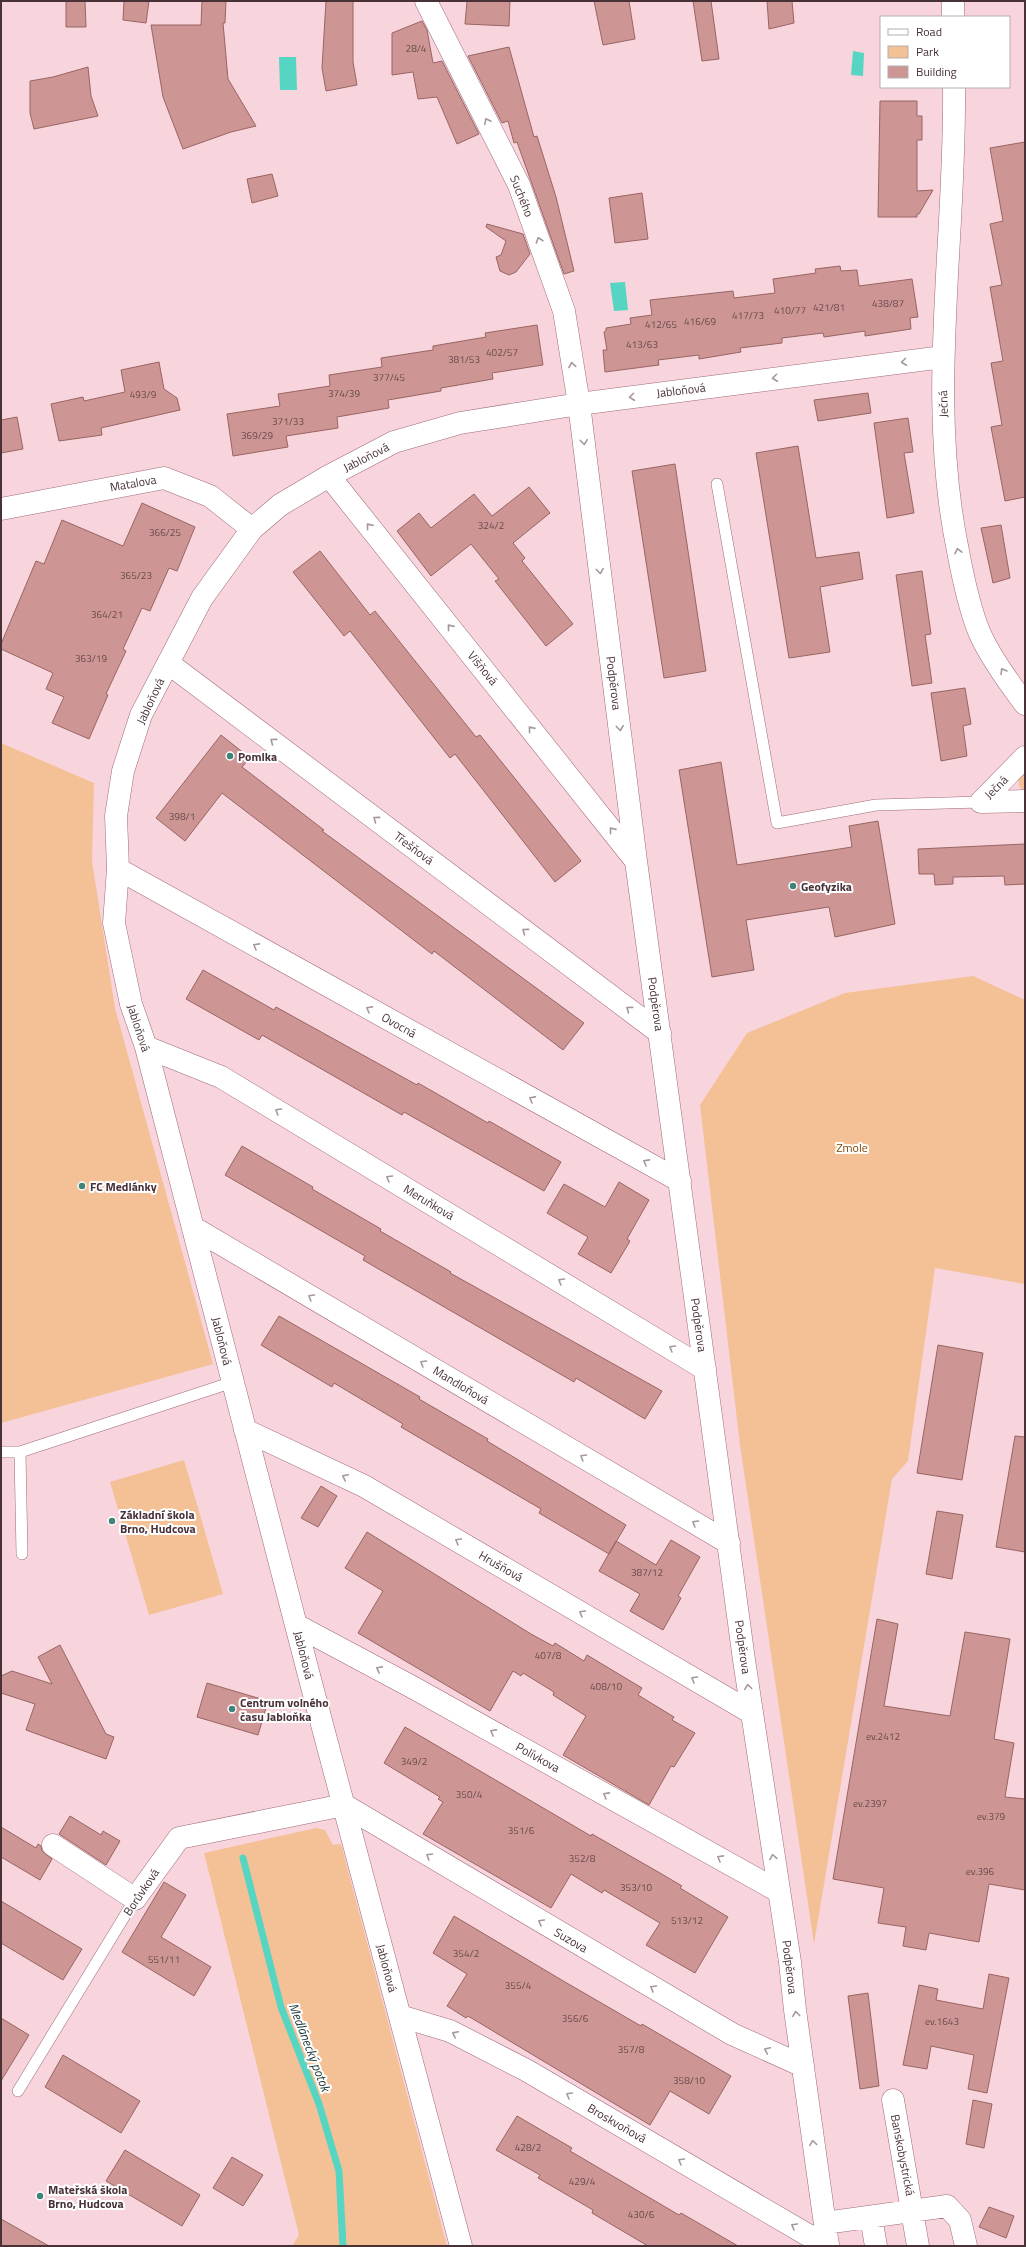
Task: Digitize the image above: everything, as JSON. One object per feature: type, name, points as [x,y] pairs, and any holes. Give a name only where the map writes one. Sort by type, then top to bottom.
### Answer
[{"type":"street","name":"Suchého","points":[[426,1],[519,185],[564,311],[579,404]]},
{"type":"street","points":[[953,1],[953,16]]},
{"type":"street","name":"Ječná","points":[[954,88],[943,357],[944,436],[950,513],[964,581],[980,634],[1012,687],[1025,704]]},
{"type":"street","name":"Jabloňová","points":[[462,2246],[296,1625],[194,1228],[146,1048],[131,1004],[114,923],[118,869],[116,816],[123,771],[141,714],[202,598],[252,529],[280,505],[329,476],[394,442],[460,422],[579,404],[943,357]]},
{"type":"street","name":"Podpěrova","points":[[579,404],[636,861],[752,1713],[790,1962],[828,2245]]},
{"type":"street","name":"Višňová","points":[[329,476],[636,861]]},
{"type":"street","name":"Matalova","points":[[1,509],[164,478],[210,496],[252,529]]},
{"type":"street","name":"Třešňová","points":[[168,663],[660,1033]]},
{"type":"street","name":"Ječná","points":[[981,802],[1025,758]]},
{"type":"street","name":"Ječná","points":[[981,802],[1025,802]]},
{"type":"street","name":"Ovocná","points":[[118,869],[680,1181]]},
{"type":"street","name":"Meruňková","points":[[146,1048],[221,1077],[705,1368]]},
{"type":"street","name":"Mandloňová","points":[[194,1228],[729,1543]]},
{"type":"street","name":"Hrušňová","points":[[245,1430],[364,1486],[752,1713]]},
{"type":"street","name":"Polívkova","points":[[296,1625],[414,1688],[778,1891]]},
{"type":"street","name":"Borůvková","points":[[135,1899],[179,1838],[344,1805]]},
{"type":"street","name":"Suzova","points":[[344,1805],[732,2034],[803,2066]]},
{"type":"street","points":[[53,1845],[135,1899]]},
{"type":"street","name":"Broskvoňová","points":[[400,2016],[450,2031],[526,2070],[799,2230],[828,2245]]},
{"type":"street","name":"Banskobystrická","points":[[893,2100],[918,2246]]},
{"type":"street","name":"Banskobystrická","points":[[825,2223],[947,2206],[960,2220],[966,2246]]},
{"type":"street","points":[[871,2217],[876,2246]]},
{"type":"lane","points":[[717,484],[776,823],[876,805],[981,802]]},
{"type":"lane","points":[[1,1452],[20,1452],[233,1382]]},
{"type":"lane","points":[[20,1452],[22,1554]]},
{"type":"lane","name":"Borůvková","points":[[18,2091],[135,1899]]},
{"type":"green space","name":"FC Medlánky","points":[[1,743],[94,783],[92,861],[115,1008],[213,1364],[1,1423]]},
{"type":"green space","points":[[1025,769],[1025,793],[1019,786],[1019,777]]},
{"type":"green space","name":"Zmole","points":[[973,976],[1025,1000],[1025,1284],[935,1268],[908,1461],[892,1479],[814,1944],[740,1445],[700,1105],[747,1033],[845,993]]},
{"type":"green space","points":[[184,1460],[223,1594],[149,1615],[110,1482]]},
{"type":"green space","points":[[316,1828],[325,1830],[333,1845],[341,1844],[447,2246],[292,2246],[299,2235],[204,1853]]},
{"type":"shaded area","points":[[853,51],[864,53],[863,76],[851,75]]},
{"type":"shaded area","points":[[279,57],[296,57],[297,90],[280,90]]},
{"type":"shaded area","points":[[625,282],[628,310],[614,311],[610,283]]},
{"type":"building","points":[[66,1],[85,1],[86,27],[66,27]]},
{"type":"building","points":[[124,1],[149,1],[146,23],[123,20]]},
{"type":"building","points":[[202,1],[226,1],[225,23],[223,23],[228,79],[256,126],[231,132],[183,149],[163,97],[151,25],[201,25]]},
{"type":"building","points":[[326,1],[353,1],[353,62],[357,85],[326,91],[322,68]]},
{"type":"building","points":[[467,1],[510,1],[509,26],[465,24]]},
{"type":"building","points":[[594,1],[629,1],[635,39],[603,45]]},
{"type":"building","points":[[693,1],[711,1],[719,59],[702,61]]},
{"type":"building","points":[[767,1],[792,1],[794,23],[769,29]]},
{"type":"building","points":[[422,21],[427,30],[433,63],[442,61],[479,134],[457,144],[437,97],[418,99],[413,72],[392,75],[392,33]]},
{"type":"building","points":[[509,47],[534,137],[537,136],[556,197],[574,271],[564,274],[517,142],[514,143],[508,121],[502,123],[468,56]]},
{"type":"building","points":[[88,67],[91,96],[98,116],[34,129],[30,113],[30,81],[53,77]]},
{"type":"building","points":[[880,101],[917,101],[917,116],[922,116],[922,140],[917,140],[917,191],[933,190],[919,214],[917,214],[917,217],[878,217]]},
{"type":"building","points":[[1025,142],[1025,497],[1005,501],[991,427],[1002,425],[991,363],[1003,361],[990,287],[1002,285],[990,224],[1003,221],[990,148]]},
{"type":"building","points":[[272,174],[278,196],[252,203],[247,179]]},
{"type":"building","points":[[642,193],[648,239],[615,243],[609,198]]},
{"type":"building","points":[[487,224],[523,234],[530,254],[516,272],[509,275],[500,271],[496,257],[501,255],[506,241],[486,227]]},
{"type":"building","points":[[840,266],[841,271],[857,270],[859,286],[912,279],[918,317],[910,318],[911,329],[865,336],[865,331],[824,337],[823,333],[782,338],[782,343],[740,348],[741,352],[699,359],[699,355],[658,360],[659,365],[605,372],[603,350],[607,350],[604,332],[606,331],[606,328],[631,324],[630,318],[652,315],[650,300],[733,291],[734,298],[775,293],[773,279],[816,273],[815,269]]},
{"type":"building","points":[[537,325],[543,365],[492,373],[493,379],[441,388],[441,391],[388,400],[389,408],[337,417],[338,428],[286,436],[288,447],[233,456],[227,414],[280,406],[278,394],[330,386],[329,375],[382,367],[381,358],[433,350],[433,346],[486,337],[485,333]]},
{"type":"building","points":[[159,362],[164,389],[177,398],[180,410],[101,428],[102,435],[59,441],[51,404],[83,397],[84,401],[125,392],[121,370]]},
{"type":"building","points":[[868,393],[871,413],[818,421],[814,400]]},
{"type":"building","points":[[17,417],[23,449],[1,453],[1,420]]},
{"type":"building","points":[[908,418],[913,452],[904,453],[914,513],[887,518],[874,423]]},
{"type":"building","points":[[798,446],[816,558],[859,552],[863,579],[820,587],[830,652],[789,658],[756,453]]},
{"type":"building","points":[[675,464],[706,671],[664,678],[632,471]]},
{"type":"building","points":[[529,487],[550,513],[513,543],[525,558],[522,561],[573,624],[546,646],[495,581],[499,579],[471,544],[431,576],[397,531],[419,513],[431,528],[474,494],[492,516]]},
{"type":"building","points":[[142,503],[195,527],[177,571],[169,568],[150,611],[142,608],[123,649],[126,651],[106,694],[108,695],[89,739],[52,723],[64,697],[46,689],[53,673],[1,649],[1,644],[36,561],[44,564],[62,520],[123,546]]},
{"type":"building","points":[[1001,525],[1010,578],[993,583],[981,528]]},
{"type":"building","points":[[320,551],[370,615],[375,611],[476,737],[480,735],[581,861],[555,882],[455,754],[450,758],[350,631],[344,636],[293,572]]},
{"type":"building","points":[[922,571],[931,634],[925,635],[932,683],[912,686],[896,575]]},
{"type":"building","points":[[965,688],[971,724],[963,726],[967,756],[941,761],[931,693]]},
{"type":"building","points":[[221,735],[250,758],[242,767],[324,830],[322,831],[584,1023],[563,1050],[434,951],[432,954],[222,793],[185,841],[156,818]]},
{"type":"building","name":"Geofyzika","points":[[721,762],[737,865],[852,847],[849,826],[878,821],[895,924],[835,937],[829,907],[746,920],[754,970],[712,977],[679,770]]},
{"type":"building","points":[[1025,844],[1025,884],[1005,885],[1004,876],[953,877],[953,884],[935,885],[934,874],[919,874],[918,849]]},
{"type":"building","points":[[203,970],[274,1010],[276,1007],[417,1085],[418,1083],[488,1123],[489,1121],[561,1162],[544,1191],[404,1112],[402,1115],[262,1035],[259,1040],[186,999]]},
{"type":"building","points":[[242,1146],[313,1187],[312,1189],[381,1229],[380,1231],[451,1272],[450,1273],[662,1391],[645,1419],[576,1378],[574,1382],[363,1260],[365,1256],[225,1175]]},
{"type":"building","points":[[619,1182],[649,1200],[627,1239],[630,1241],[611,1273],[578,1254],[588,1237],[547,1213],[564,1184],[605,1207]]},
{"type":"building","points":[[279,1316],[420,1397],[419,1399],[488,1439],[487,1441],[626,1525],[609,1554],[539,1513],[541,1509],[401,1427],[403,1424],[334,1383],[332,1387],[261,1345]]},
{"type":"building","points":[[938,1345],[983,1353],[962,1480],[917,1473]]},
{"type":"building","points":[[1015,1436],[1025,1437],[1025,1552],[996,1547]]},
{"type":"building","points":[[321,1486],[337,1496],[318,1527],[301,1518]]},
{"type":"building","points":[[937,1511],[963,1515],[952,1579],[926,1574]]},
{"type":"building","points":[[367,1532],[531,1634],[553,1646],[555,1643],[584,1661],[587,1655],[642,1688],[638,1695],[674,1717],[672,1720],[695,1733],[674,1767],[671,1766],[649,1805],[563,1755],[586,1716],[553,1695],[554,1692],[523,1673],[521,1676],[513,1671],[490,1711],[358,1633],[383,1591],[345,1568]]},
{"type":"building","points":[[671,1540],[700,1557],[678,1596],[681,1598],[663,1630],[630,1611],[640,1594],[599,1571],[616,1541],[656,1565]]},
{"type":"building","points":[[877,1619],[898,1624],[884,1706],[950,1716],[965,1632],[1010,1639],[994,1739],[1014,1743],[1005,1797],[1025,1799],[1025,1890],[989,1884],[979,1942],[929,1933],[926,1950],[903,1946],[906,1927],[878,1923],[884,1888],[833,1879]]},
{"type":"building","points":[[60,1645],[106,1734],[114,1737],[106,1759],[26,1730],[35,1704],[1,1693],[1,1676],[12,1671],[52,1684],[38,1657]]},
{"type":"building","name":"Centrum volného času Jabloňka","points":[[207,1683],[268,1701],[258,1735],[197,1717]]},
{"type":"building","points":[[405,1727],[591,1836],[592,1834],[660,1873],[682,1886],[680,1888],[728,1917],[695,1973],[646,1945],[660,1923],[604,1890],[602,1893],[571,1874],[551,1908],[423,1834],[443,1802],[438,1799],[440,1797],[384,1763]]},
{"type":"building","points":[[70,1816],[101,1835],[103,1831],[120,1841],[106,1865],[59,1834]]},
{"type":"building","points":[[1,1827],[36,1848],[38,1844],[41,1846],[42,1851],[52,1859],[40,1880],[1,1857]]},
{"type":"building","points":[[164,1882],[186,1895],[161,1937],[211,1967],[194,1996],[122,1952]]},
{"type":"building","points":[[1,1901],[82,1949],[63,1980],[1,1943]]},
{"type":"building","points":[[454,1916],[641,2026],[642,2024],[731,2076],[709,2114],[670,2091],[650,2125],[468,2016],[466,2018],[447,2006],[467,1974],[433,1953]]},
{"type":"building","points":[[989,1974],[1009,1978],[987,2093],[968,2089],[974,2055],[931,2046],[927,2069],[903,2065],[919,1985],[938,1989],[936,2000],[983,2009]]},
{"type":"building","points":[[868,1993],[879,2086],[860,2089],[848,1996]]},
{"type":"building","points":[[1,2018],[29,2035],[1,2081]]},
{"type":"building","points":[[63,2055],[140,2101],[121,2133],[45,2087]]},
{"type":"building","points":[[973,2100],[992,2104],[984,2148],[966,2144]]},
{"type":"building","points":[[517,2116],[572,2148],[570,2151],[679,2215],[681,2213],[738,2246],[648,2246],[592,2213],[593,2210],[538,2178],[540,2175],[496,2150]]},
{"type":"building","points":[[125,2150],[200,2195],[182,2226],[106,2181]]},
{"type":"building","points":[[232,2157],[263,2175],[243,2206],[213,2188]]},
{"type":"building","points":[[989,2207],[1014,2216],[1006,2238],[979,2227]]},
{"type":"building","points":[[1,2219],[49,2246],[1,2246]]},
{"type":"waterway","name":"Medlánecký potok","points":[[243,1858],[281,2007],[319,2104],[339,2171],[343,2246]]},
{"type":"place","name":"Pomlka","points":[[230,756]]},
{"type":"place","name":"Geofyzika","points":[[793,886]]},
{"type":"place","name":"FC Medlánky","points":[[82,1186]]},
{"type":"place","name":"Základní škola Brno, Hudcova","points":[[112,1521]]},
{"type":"place","name":"Centrum volného času Jabloňka","points":[[232,1709]]},
{"type":"place","name":"Mateřská škola Brno, Hudcova","points":[[40,2196]]}]
